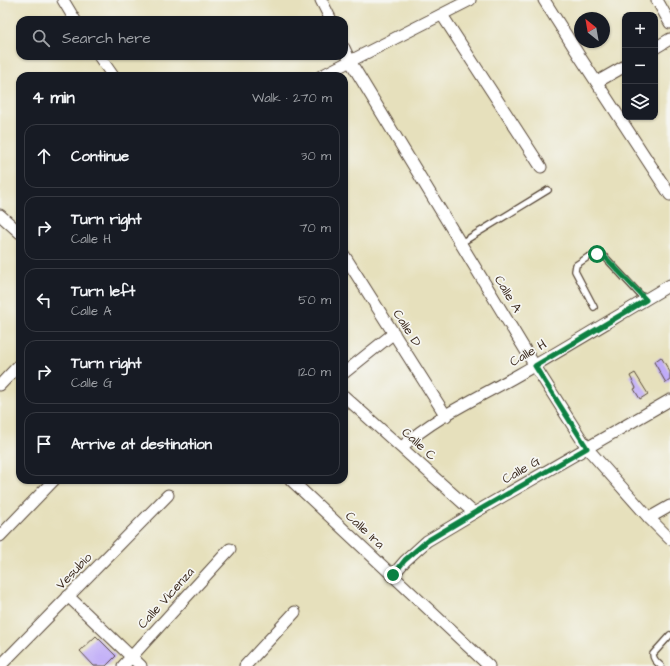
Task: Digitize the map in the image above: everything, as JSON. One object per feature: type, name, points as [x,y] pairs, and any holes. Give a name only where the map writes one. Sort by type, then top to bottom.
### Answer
[{"type":"street","points":[[63,0],[73,16]]},
{"type":"street","points":[[321,0],[329,16]]},
{"type":"street","points":[[329,72],[470,0]]},
{"type":"street","points":[[544,0],[670,195]]},
{"type":"street","points":[[656,0],[670,23]]},
{"type":"street","points":[[442,15],[541,167]]},
{"type":"street","points":[[658,46],[670,39]]},
{"type":"street","name":"Calle A","points":[[348,57],[535,366],[587,448],[649,518],[670,539]]},
{"type":"street","points":[[103,60],[110,72]]},
{"type":"street","points":[[596,82],[622,68]]},
{"type":"street","points":[[0,215],[16,229]]},
{"type":"street","name":"Calle D","points":[[348,261],[446,416]]},
{"type":"street","name":"Calle H","points":[[402,447],[446,416],[535,366],[670,285]]},
{"type":"street","points":[[348,370],[394,333]]},
{"type":"street","points":[[0,385],[16,368]]},
{"type":"street","name":"Calle C","points":[[348,400],[474,513]]},
{"type":"street","name":"Calle G","points":[[393,575],[405,560],[427,541],[670,400]]},
{"type":"street","points":[[2,530],[50,484]]},
{"type":"street","name":"Calle 1ra","points":[[295,484],[489,666]]},
{"type":"street","name":"Vesubio","points":[[0,666],[168,495]]},
{"type":"street","points":[[649,518],[670,506]]},
{"type":"street","name":"Calle Vicenza","points":[[123,666],[230,549]]},
{"type":"street","points":[[68,596],[141,666]]},
{"type":"street","points":[[245,666],[295,612]]},
{"type":"lane","points":[[461,242],[548,190]]},
{"type":"lane","points":[[594,307],[575,271],[576,265],[588,256],[597,254],[606,258],[646,300]]},
{"type":"lane","points":[[661,666],[655,661],[653,654],[670,635]]},
{"type":"building","points":[[661,357],[670,372],[670,380],[666,383],[654,362]]},
{"type":"building","points":[[635,373],[648,394],[640,399],[634,389],[636,388],[630,376]]},
{"type":"building","points":[[96,636],[116,656],[106,666],[94,666],[80,651]]},
{"type":"route","points":[[393,575],[405,560],[427,541],[587,448],[535,366],[646,300],[606,258],[597,254]]}]
